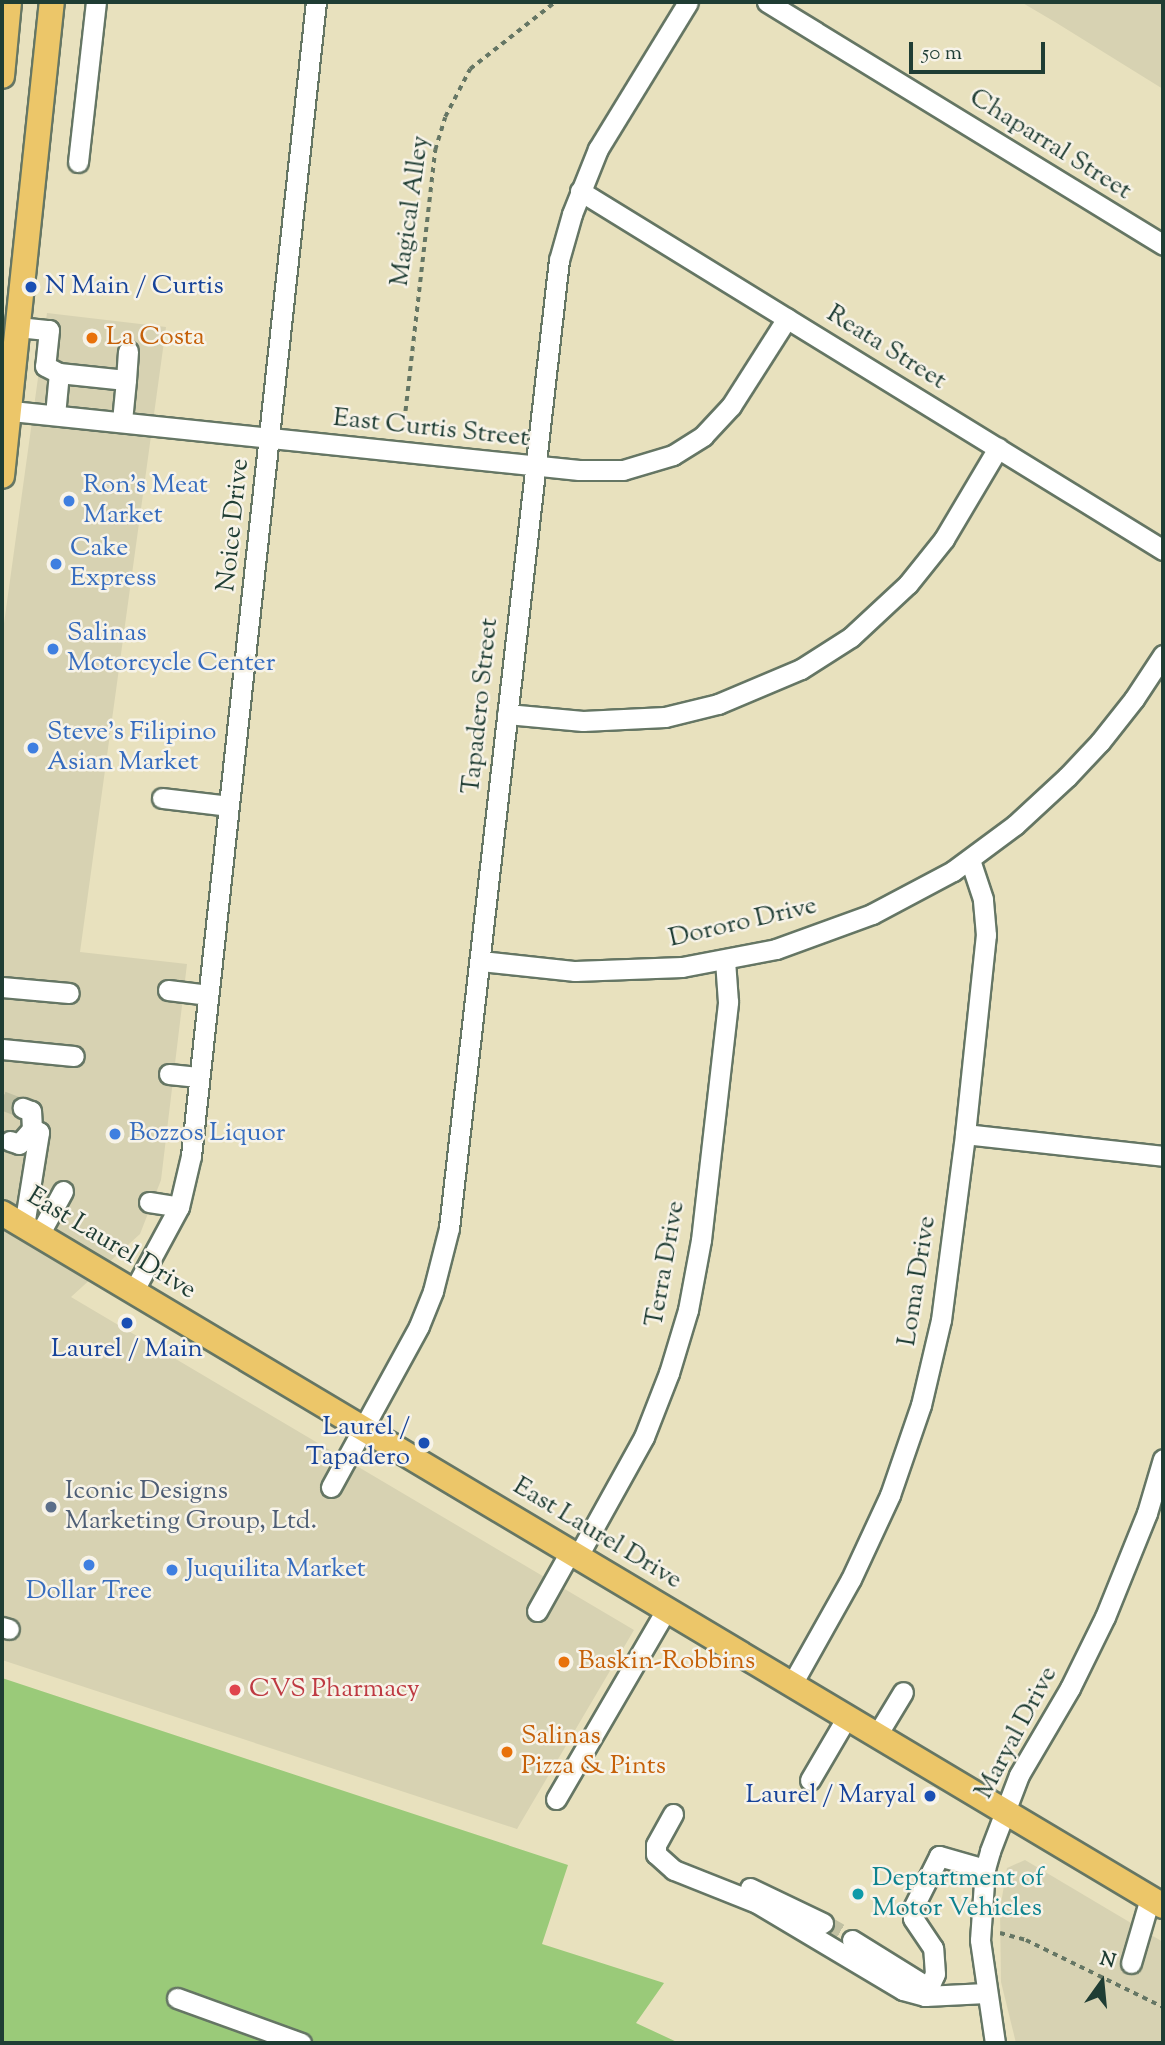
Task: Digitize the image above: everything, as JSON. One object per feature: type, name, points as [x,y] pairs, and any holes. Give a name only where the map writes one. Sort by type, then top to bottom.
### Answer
[{"type":"main road","points":[[2,76],[9,2]]},
{"type":"main road","points":[[2,476],[5,410],[19,327],[52,2]]},
{"type":"main road","name":"East Laurel Drive","points":[[2,1213],[1157,1902]]},
{"type":"street","points":[[78,162],[96,2]]},
{"type":"street","name":"Noice Drive","points":[[132,1292],[179,1207],[191,1156],[316,2]]},
{"type":"street","name":"Tapadero Street","points":[[331,1487],[419,1326],[443,1253],[452,1210],[556,277],[580,191],[620,109],[688,2]]},
{"type":"street","name":"Chaparral Street","points":[[767,2],[1163,245]]},
{"type":"street","name":"Reata Street","points":[[580,191],[1163,550]]},
{"type":"street","name":"East Curtis Street","points":[[5,410],[535,466],[623,470],[657,461],[690,446],[731,406],[787,317]]},
{"type":"street","points":[[19,327],[49,330],[45,366],[59,373],[125,380]]},
{"type":"street","points":[[122,421],[128,351]]},
{"type":"street","points":[[55,415],[59,373]]},
{"type":"street","points":[[507,714],[583,721],[665,717],[718,704],[801,670],[851,637],[908,584],[944,539],[998,448]]},
{"type":"street","name":"Dororo Drive","points":[[481,961],[534,968],[616,972],[725,960],[796,943],[848,924],[899,901],[970,860],[1015,825],[1067,778],[1122,715],[1163,655]]},
{"type":"street","points":[[162,798],[229,806]]},
{"type":"street","name":"Loma Drive","points":[[792,1684],[865,1551],[890,1495],[914,1425],[943,1309],[965,1134],[986,923],[980,887],[970,860]]},
{"type":"street","name":"Terra Drive","points":[[537,1611],[644,1437],[669,1373],[688,1310],[701,1240],[728,1002],[725,960]]},
{"type":"street","points":[[2,987],[69,993]]},
{"type":"street","points":[[168,990],[207,995]]},
{"type":"street","points":[[2,1048],[74,1056]]},
{"type":"street","points":[[169,1074],[198,1077]]},
{"type":"street","points":[[10,1141],[19,1143],[32,1129],[31,1111],[23,1108]]},
{"type":"street","points":[[32,1129],[39,1132],[32,1231]]},
{"type":"street","points":[[965,1134],[1163,1156]]},
{"type":"street","points":[[32,1231],[62,1191]]},
{"type":"street","points":[[149,1202],[179,1207]]},
{"type":"street","name":"Maryal Drive","points":[[995,2043],[980,1940],[985,1869],[1019,1775],[1070,1688],[1105,1617],[1139,1534],[1163,1459]]},
{"type":"street","points":[[556,1799],[666,1610]]},
{"type":"street","points":[[877,1735],[904,1692]]},
{"type":"street","points":[[810,1780],[847,1717]]},
{"type":"street","points":[[673,1814],[656,1845],[656,1854],[674,1870],[757,1902],[903,1990],[986,1993]]},
{"type":"street","points":[[927,1992],[936,1974],[933,1948],[914,1918],[914,1908],[939,1856],[985,1869]]},
{"type":"street","points":[[665,1863],[678,1863],[763,1892],[823,1923]]},
{"type":"street","points":[[1131,1963],[1157,1902]]},
{"type":"street","points":[[852,1940],[927,1992]]},
{"type":"street","points":[[177,1998],[302,2043]]},
{"type":"path","name":"Magical Alley","points":[[403,431],[435,150],[445,117],[471,69],[555,2]]},
{"type":"path","points":[[997,1933],[1026,1940],[1163,2007]]},
{"type":"shaded area","points":[[1021,2],[1163,2],[1163,89],[1055,22]]},
{"type":"shaded area","points":[[47,313],[166,327],[80,952],[187,964],[161,1180],[140,1234],[71,1297],[634,1630],[517,1829],[2,1660],[2,638]]},
{"type":"shaded area","points":[[1025,1860],[1163,1942],[1163,2043],[1016,2043],[1001,1982],[1000,1909],[1007,1868]]},
{"type":"green space","points":[[2,1678],[568,1865],[542,1944],[664,1983],[636,2023],[679,2043],[2,2043]]},
{"type":"tunnel","points":[[2,1100],[23,1108]]},
{"type":"tunnel","points":[[823,1923],[852,1940]]},
{"type":"place","name":"N Main / Curtis","points":[[31,287]]},
{"type":"place","name":"La Costa","points":[[92,338]]},
{"type":"place","name":"Ron's Meat Market","points":[[69,501]]},
{"type":"place","name":"Cake Express","points":[[56,564]]},
{"type":"place","name":"Salinas Motorcycle Center","points":[[53,649]]},
{"type":"place","name":"Steve's Filipino Asian Market","points":[[33,748]]},
{"type":"place","name":"Bozzos Liquor","points":[[115,1134]]},
{"type":"place","name":"Laurel / Main","points":[[127,1323]]},
{"type":"place","name":"Laurel / Tapadero","points":[[424,1443]]},
{"type":"place","name":"Iconic Designs Marketing Group, Ltd.","points":[[51,1507]]},
{"type":"place","name":"Dollar Tree","points":[[89,1565]]},
{"type":"place","name":"Juquilita Market","points":[[172,1570]]},
{"type":"place","name":"Baskin-Robbins","points":[[564,1662]]},
{"type":"place","name":"CVS Pharmacy","points":[[235,1690]]},
{"type":"place","name":"Salinas Pizza & Pints","points":[[507,1752]]},
{"type":"place","name":"Laurel / Maryal","points":[[930,1796]]},
{"type":"place","name":"Deptartment of Motor Vehicles","points":[[858,1894]]}]
